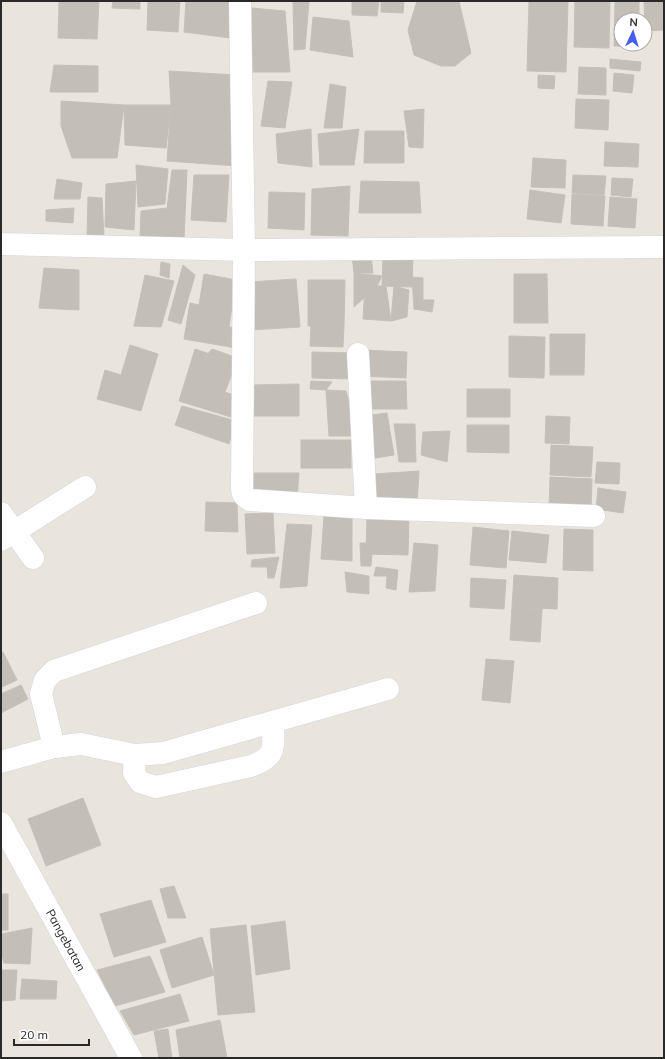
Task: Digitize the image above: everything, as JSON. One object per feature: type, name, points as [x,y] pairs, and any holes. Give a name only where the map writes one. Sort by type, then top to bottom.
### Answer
[{"type":"street","points":[[240,1],[244,250],[242,494],[250,500],[366,508],[594,516]]},
{"type":"street","points":[[1,244],[244,250],[664,247]]},
{"type":"street","points":[[358,354],[366,508]]},
{"type":"street","points":[[8,536],[85,487]]},
{"type":"street","points":[[1,513],[8,536],[33,558]]},
{"type":"street","points":[[54,747],[42,694],[45,680],[54,671],[256,603]]},
{"type":"street","points":[[1,762],[54,747],[80,744],[135,755],[163,753],[388,689]]},
{"type":"street","points":[[135,755],[134,773],[140,782],[156,787],[251,766],[266,761],[273,751],[273,722]]},
{"type":"street","name":"Pangebatan","points":[[1,823],[131,1058]]},
{"type":"building","points":[[59,1],[99,1],[97,39],[58,38]]},
{"type":"building","points":[[113,1],[140,1],[140,9],[112,8]]},
{"type":"building","points":[[148,1],[180,1],[178,32],[147,30]]},
{"type":"building","points":[[186,1],[239,1],[238,39],[184,32]]},
{"type":"building","points":[[293,1],[309,1],[305,49],[294,50]]},
{"type":"building","points":[[352,1],[379,1],[377,16],[352,15]]},
{"type":"building","points":[[381,1],[404,1],[403,13],[381,12]]},
{"type":"building","points":[[417,1],[459,1],[471,53],[455,66],[441,66],[414,55],[408,30]]},
{"type":"building","points":[[529,1],[568,1],[566,72],[527,71]]},
{"type":"building","points":[[575,1],[610,1],[609,48],[574,47]]},
{"type":"building","points":[[615,1],[639,1],[639,12],[615,12]]},
{"type":"building","points":[[644,1],[664,1],[664,30],[653,31],[653,12],[644,12]]},
{"type":"building","points":[[252,8],[285,11],[290,72],[250,72]]},
{"type":"building","points":[[313,17],[349,21],[353,57],[310,50]]},
{"type":"building","points":[[610,59],[641,62],[640,71],[610,68]]},
{"type":"building","points":[[54,65],[98,66],[98,92],[50,92]]},
{"type":"building","points":[[579,67],[606,68],[606,95],[578,94]]},
{"type":"building","points":[[169,71],[235,75],[237,166],[167,161],[171,105]]},
{"type":"building","points":[[614,73],[634,75],[632,93],[613,91]]},
{"type":"building","points":[[538,75],[555,76],[554,89],[538,88]]},
{"type":"building","points":[[268,81],[292,82],[285,128],[261,126]]},
{"type":"building","points":[[330,84],[346,87],[342,128],[324,128]]},
{"type":"building","points":[[576,99],[609,100],[608,130],[575,128]]},
{"type":"building","points":[[61,101],[124,105],[117,158],[72,158],[61,126]]},
{"type":"building","points":[[124,105],[171,105],[166,148],[125,145]]},
{"type":"building","points":[[424,109],[423,148],[409,147],[404,111]]},
{"type":"building","points":[[311,129],[312,167],[278,163],[276,134]]},
{"type":"building","points":[[359,129],[354,165],[320,165],[318,134]]},
{"type":"building","points":[[365,131],[404,131],[404,163],[364,163]]},
{"type":"building","points":[[605,142],[639,144],[638,167],[604,166]]},
{"type":"building","points":[[533,158],[566,160],[565,188],[531,187]]},
{"type":"building","points":[[136,165],[168,169],[165,204],[138,207]]},
{"type":"building","points":[[172,170],[187,170],[184,240],[140,237],[141,211],[167,208]]},
{"type":"building","points":[[194,175],[229,175],[226,222],[191,220]]},
{"type":"building","points":[[573,175],[606,176],[604,195],[572,193]]},
{"type":"building","points":[[612,178],[633,179],[631,197],[611,195]]},
{"type":"building","points":[[57,179],[82,183],[80,199],[54,199]]},
{"type":"building","points":[[136,181],[134,230],[105,227],[106,184]]},
{"type":"building","points":[[361,181],[419,182],[421,213],[359,213]]},
{"type":"building","points":[[350,186],[348,236],[311,235],[312,189]]},
{"type":"building","points":[[530,190],[565,195],[561,223],[527,219]]},
{"type":"building","points":[[269,192],[305,193],[304,230],[268,228]]},
{"type":"building","points":[[572,194],[605,196],[603,226],[571,224]]},
{"type":"building","points":[[88,197],[102,198],[104,237],[87,236]]},
{"type":"building","points":[[610,197],[637,199],[635,228],[608,226]]},
{"type":"building","points":[[74,208],[73,223],[46,221],[46,210]]},
{"type":"building","points":[[352,255],[371,256],[373,273],[354,273]]},
{"type":"building","points":[[383,257],[413,258],[412,287],[382,286]]},
{"type":"building","points":[[161,262],[170,264],[169,278],[160,275]]},
{"type":"building","points":[[183,265],[195,275],[181,324],[168,320]]},
{"type":"building","points":[[44,268],[79,270],[79,310],[39,308]]},
{"type":"building","points":[[354,273],[382,276],[377,286],[354,307]]},
{"type":"building","points":[[204,274],[236,280],[229,327],[239,328],[242,349],[184,339],[190,303],[199,305]]},
{"type":"building","points":[[514,274],[547,274],[548,323],[514,323]]},
{"type":"building","points":[[145,275],[174,281],[161,327],[134,326]]},
{"type":"building","points":[[412,277],[423,278],[423,300],[434,300],[432,312],[414,309]]},
{"type":"building","points":[[296,279],[300,327],[251,330],[248,282]]},
{"type":"building","points":[[308,280],[345,280],[344,326],[308,326]]},
{"type":"building","points":[[386,286],[391,321],[363,319],[365,287]]},
{"type":"building","points":[[394,286],[409,290],[407,317],[391,321]]},
{"type":"building","points":[[311,325],[344,326],[343,347],[310,346]]},
{"type":"building","points":[[550,334],[585,334],[584,375],[550,375]]},
{"type":"building","points":[[509,336],[545,337],[544,378],[509,377]]},
{"type":"building","points":[[130,345],[158,354],[141,411],[97,399],[105,370],[121,375]]},
{"type":"building","points":[[195,349],[222,358],[212,388],[240,397],[234,418],[179,401]]},
{"type":"building","points":[[212,349],[238,358],[225,392],[212,388],[222,358],[205,357]]},
{"type":"building","points":[[361,350],[407,352],[406,378],[360,376]]},
{"type":"building","points":[[312,352],[352,353],[352,379],[312,378]]},
{"type":"building","points":[[311,381],[332,382],[326,390],[310,389]]},
{"type":"building","points":[[363,381],[406,381],[407,409],[364,409]]},
{"type":"building","points":[[299,384],[299,416],[250,416],[249,385]]},
{"type":"building","points":[[467,389],[510,389],[510,417],[467,417]]},
{"type":"building","points":[[326,390],[346,391],[358,436],[329,436]]},
{"type":"building","points":[[182,406],[236,421],[229,444],[175,425]]},
{"type":"building","points":[[387,413],[394,455],[369,459],[363,416]]},
{"type":"building","points":[[546,416],[570,417],[569,444],[545,443]]},
{"type":"building","points":[[394,424],[415,424],[416,462],[399,462]]},
{"type":"building","points":[[467,425],[509,425],[509,453],[467,452]]},
{"type":"building","points":[[450,431],[447,462],[421,455],[423,432]]},
{"type":"building","points":[[301,440],[351,440],[351,468],[301,468]]},
{"type":"building","points":[[551,445],[593,447],[591,477],[550,475]]},
{"type":"building","points":[[597,462],[620,463],[619,484],[595,483]]},
{"type":"building","points":[[419,471],[417,505],[373,502],[374,474]]},
{"type":"building","points":[[254,473],[299,473],[297,499],[254,496]]},
{"type":"building","points":[[550,477],[592,479],[591,511],[549,509]]},
{"type":"building","points":[[598,488],[626,492],[623,513],[596,509]]},
{"type":"building","points":[[206,502],[237,503],[238,532],[205,531]]},
{"type":"building","points":[[352,511],[352,561],[321,559],[324,515]]},
{"type":"building","points":[[273,513],[275,553],[247,554],[245,514]]},
{"type":"building","points":[[367,515],[409,516],[408,555],[366,554]]},
{"type":"building","points":[[287,524],[312,525],[307,586],[280,588]]},
{"type":"building","points":[[473,527],[509,531],[506,568],[470,565]]},
{"type":"building","points":[[564,529],[593,530],[593,571],[563,570]]},
{"type":"building","points":[[512,531],[549,535],[546,563],[509,560]]},
{"type":"building","points":[[360,543],[373,543],[371,566],[361,566]]},
{"type":"building","points":[[414,543],[438,545],[435,591],[409,592]]},
{"type":"building","points":[[279,557],[274,578],[268,578],[267,567],[251,567],[252,560]]},
{"type":"building","points":[[376,567],[398,570],[396,590],[386,588],[387,576],[374,576]]},
{"type":"building","points":[[345,572],[369,576],[369,594],[347,592]]},
{"type":"building","points":[[514,575],[558,578],[557,609],[512,607]]},
{"type":"building","points":[[471,578],[506,580],[504,609],[470,607]]},
{"type":"building","points":[[512,607],[542,609],[540,642],[510,640]]},
{"type":"building","points":[[3,652],[17,680],[2,687],[1,653]]},
{"type":"building","points":[[486,659],[514,661],[510,703],[482,700]]},
{"type":"building","points":[[21,685],[28,699],[1,713],[1,694]]},
{"type":"building","points":[[83,798],[101,845],[46,866],[28,819]]},
{"type":"building","points":[[174,886],[186,918],[168,918],[160,889]]},
{"type":"building","points":[[1,894],[8,894],[8,930],[1,930]]},
{"type":"building","points":[[151,900],[166,942],[114,957],[100,914]]},
{"type":"building","points":[[285,921],[290,969],[256,975],[251,926]]},
{"type":"building","points":[[246,925],[255,1012],[218,1015],[210,929]]},
{"type":"building","points":[[32,928],[30,964],[4,963],[1,951],[1,934]]},
{"type":"building","points":[[202,937],[214,975],[172,988],[160,950]]},
{"type":"building","points":[[150,956],[165,992],[115,1006],[97,970]]},
{"type":"building","points":[[1,970],[17,970],[15,1000],[1,1001]]},
{"type":"building","points":[[22,979],[57,981],[56,999],[20,999]]},
{"type":"building","points":[[180,994],[189,1021],[134,1035],[120,1011]]},
{"type":"building","points":[[220,1020],[227,1058],[180,1058],[176,1030]]},
{"type":"building","points":[[168,1029],[172,1058],[159,1058],[154,1031]]}]
